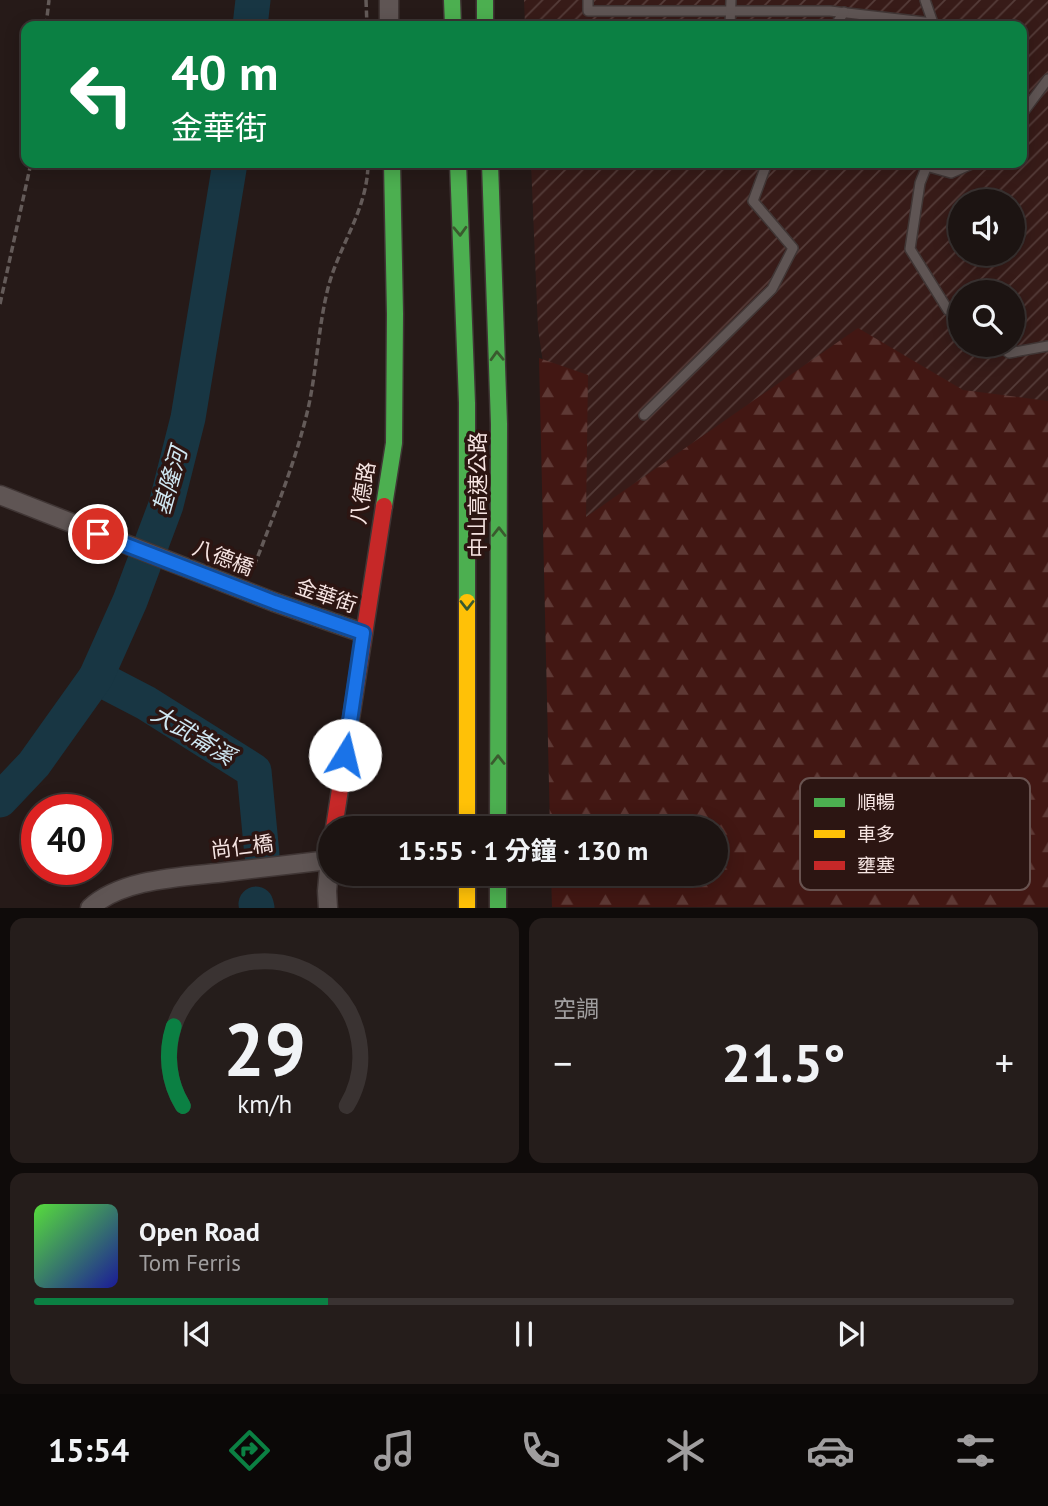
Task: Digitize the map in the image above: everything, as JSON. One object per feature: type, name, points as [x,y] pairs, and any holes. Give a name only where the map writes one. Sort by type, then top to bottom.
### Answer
[{"type":"main road","points":[[452,0],[453,21]]},
{"type":"main road","points":[[485,0],[485,21]]},
{"type":"main road","name":"八德路","points":[[336,816],[394,432],[392,168]]},
{"type":"main road","name":"中山高速公路","points":[[458,168],[467,403],[467,816]]},
{"type":"main road","name":"中山高速公路","points":[[490,168],[499,424],[498,816]]},
{"type":"main road","points":[[467,886],[467,908]]},
{"type":"main road","points":[[498,886],[498,908]]},
{"type":"street","points":[[389,0],[389,21]]},
{"type":"street","name":"八德橋","points":[[0,495],[274,602]]},
{"type":"street","name":"金華街","points":[[274,602],[363,633]]},
{"type":"street","name":"尚仁橋","points":[[90,908],[97,901],[131,887],[160,880],[318,855]]},
{"type":"street","points":[[327,886],[328,908]]},
{"type":"lane","points":[[588,0],[588,10],[844,12],[906,21]]},
{"type":"lane","points":[[730,21],[731,0]]},
{"type":"lane","points":[[925,0],[933,21]]},
{"type":"lane","points":[[838,21],[844,12]]},
{"type":"lane","points":[[1027,107],[1048,79]]},
{"type":"lane","points":[[644,415],[772,289],[793,247],[753,201],[765,168]]},
{"type":"lane","points":[[926,168],[920,183],[910,249],[948,310]]},
{"type":"lane","points":[[938,168],[951,173],[962,168]]},
{"type":"lane","points":[[1025,350],[1048,346]]},
{"type":"path","points":[[47,21],[49,0]]},
{"type":"path","points":[[366,0],[367,21]]},
{"type":"path","points":[[0,304],[30,168]]},
{"type":"path","points":[[244,574],[253,569],[290,473],[308,408],[328,288],[362,207],[367,168]]},
{"type":"shaded area","points":[[524,0],[1048,0],[1048,466],[574,570],[538,329],[531,168],[1027,168],[1027,21],[525,21]]},
{"type":"green space","points":[[858,328],[963,390],[1048,401],[1048,907],[552,907],[551,886],[728,886],[728,816],[550,816],[539,358],[588,375],[586,517]]},
{"type":"waterway","name":"基隆河","points":[[251,21],[253,0]]},
{"type":"waterway","name":"基隆河","points":[[0,800],[34,764],[96,677],[130,601],[166,505],[188,418],[229,168]]},
{"type":"waterway","name":"大武崙溪","points":[[96,677],[146,703],[254,771],[262,855]]},
{"type":"waterway","name":"大武崙溪","points":[[256,904],[257,908]]},
{"type":"traffic: fast","points":[[452,0],[453,21]]},
{"type":"traffic: fast","points":[[485,0],[485,21]]},
{"type":"traffic: fast","points":[[384,506],[394,443],[392,168]]},
{"type":"traffic: fast","points":[[458,168],[467,403],[467,602]]},
{"type":"traffic: fast","points":[[490,168],[499,424],[498,816]]},
{"type":"traffic: fast","points":[[498,886],[498,908]]},
{"type":"traffic: slow","points":[[467,602],[467,816]]},
{"type":"traffic: slow","points":[[467,886],[467,908]]},
{"type":"traffic: jam","points":[[336,816],[384,506]]},
{"type":"route","points":[[98,534],[274,602],[363,633],[345,755]]}]
